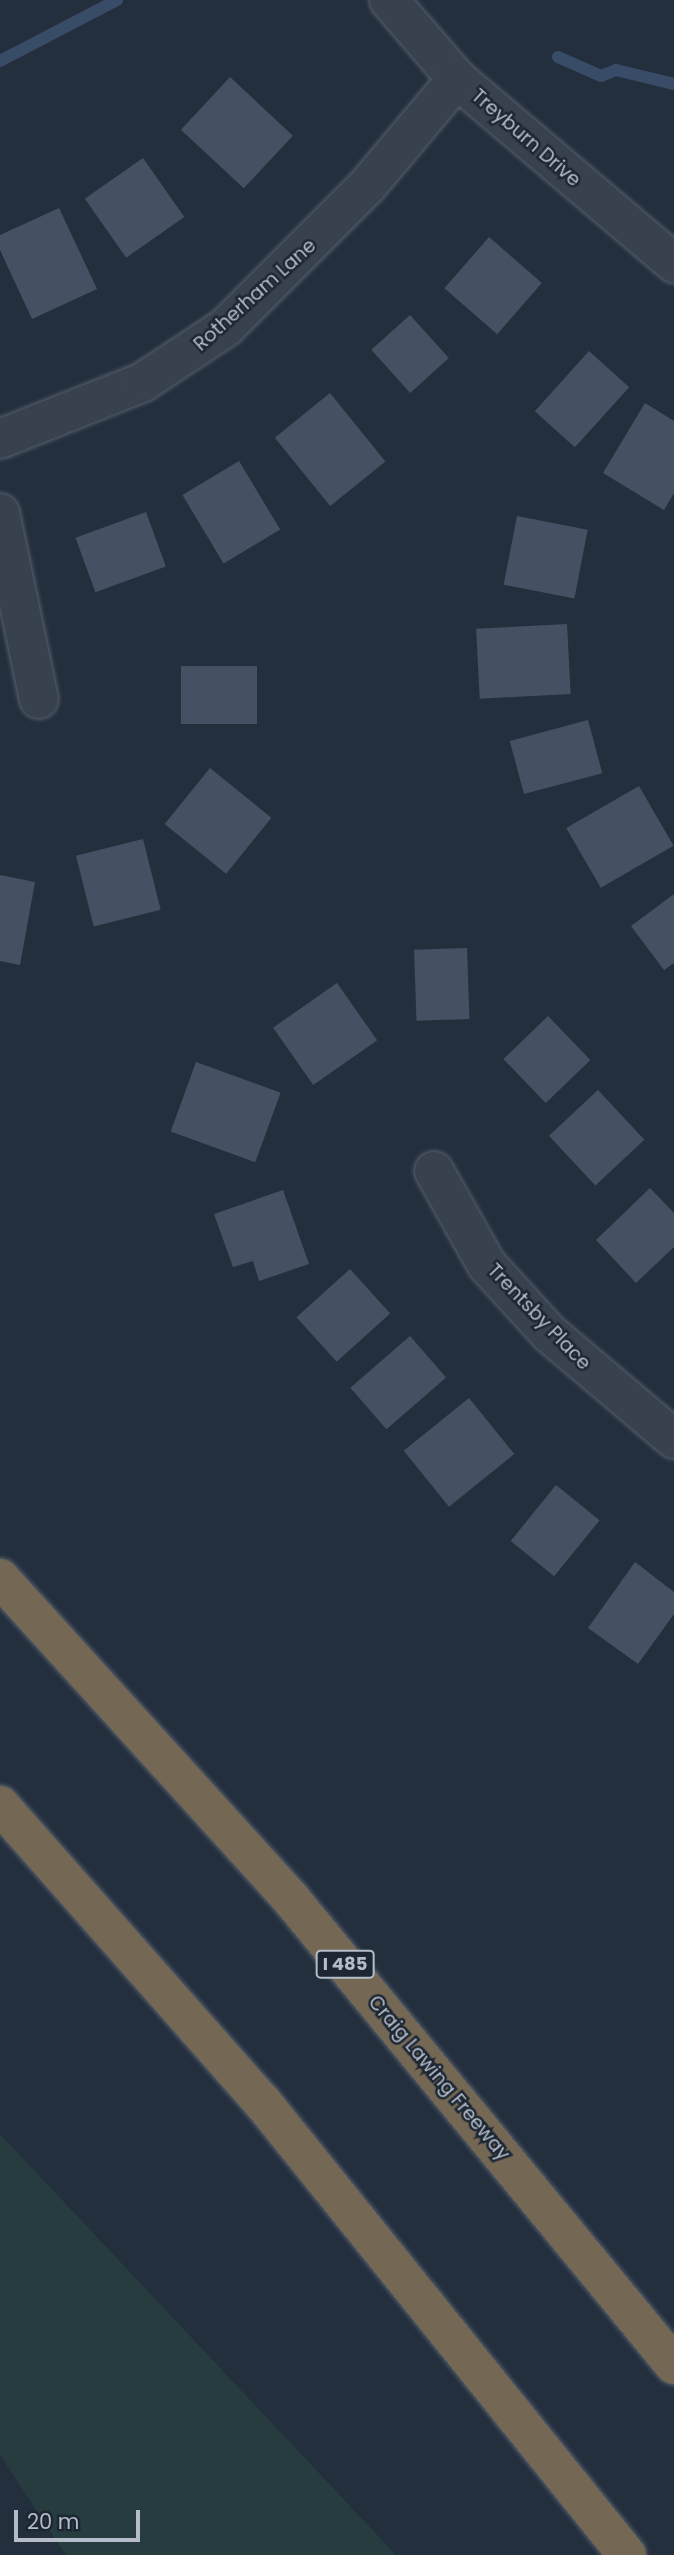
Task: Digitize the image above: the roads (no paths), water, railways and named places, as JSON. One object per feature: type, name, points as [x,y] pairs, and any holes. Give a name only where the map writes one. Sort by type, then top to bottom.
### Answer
[{"type":"highway","name":"Craig Lawing Freeway","points":[[0,1578],[290,1899],[674,2365]]},
{"type":"highway","points":[[0,1805],[263,2103],[627,2555]]},
{"type":"street","name":"Treyburn Drive","points":[[389,0],[457,79],[674,263]]},
{"type":"street","name":"Rotherham Lane","points":[[0,439],[144,382],[226,327],[368,185],[457,79]]},
{"type":"street","points":[[0,513],[39,699]]},
{"type":"street","name":"Trentsby Place","points":[[434,1171],[487,1265],[549,1333],[674,1440]]},
{"type":"waterway","points":[[0,61],[117,0]]},
{"type":"waterway","points":[[558,57],[601,76],[616,70],[674,84]]}]
